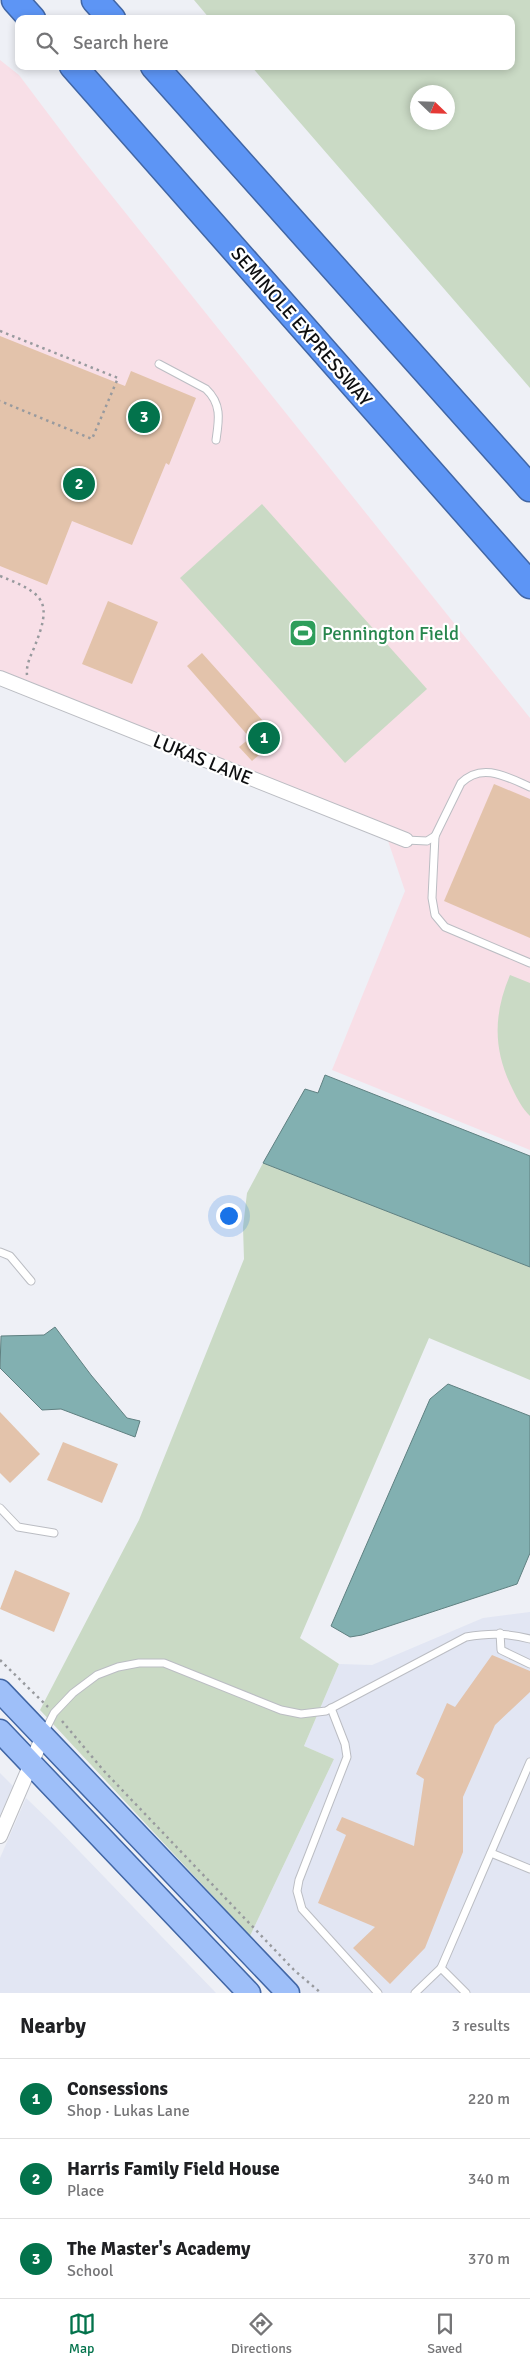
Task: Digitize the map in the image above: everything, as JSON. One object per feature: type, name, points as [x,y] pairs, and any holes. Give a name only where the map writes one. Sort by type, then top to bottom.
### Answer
[{"type":"highway","points":[[15,0],[28,15]]},
{"type":"highway","points":[[95,0],[108,15]]},
{"type":"highway","name":"SEMINOLE EXPRESSWAY","points":[[77,70],[530,585]]},
{"type":"highway","points":[[158,70],[530,488]]},
{"type":"main road","points":[[0,1691],[288,1993]]},
{"type":"main road","points":[[0,1730],[249,1993]]},
{"type":"street","name":"LUKAS LANE","points":[[0,678],[406,840]]},
{"type":"street","points":[[0,1836],[43,1736]]},
{"type":"lane","points":[[160,364],[206,389],[212,395],[217,402],[219,412],[216,440]]},
{"type":"lane","points":[[530,787],[494,772],[477,772],[467,776],[461,783],[435,836],[432,898],[435,915],[445,927],[530,963]]},
{"type":"lane","points":[[406,840],[426,841],[435,836]]},
{"type":"lane","points":[[0,1252],[10,1256],[30,1281]]},
{"type":"lane","points":[[0,1508],[18,1527],[54,1533]]},
{"type":"lane","points":[[500,1634],[501,1650],[530,1664]]},
{"type":"lane","points":[[43,1736],[54,1713],[85,1684],[97,1675],[118,1667],[139,1663],[164,1663],[282,1710],[301,1714],[331,1708],[466,1637],[500,1634],[530,1639]]},
{"type":"lane","points":[[331,1708],[345,1744],[347,1757],[299,1880],[297,1891],[302,1909],[312,1922],[378,1993]]},
{"type":"lane","points":[[414,1993],[441,1968],[530,1762]]},
{"type":"lane","points":[[491,1852],[530,1869]]},
{"type":"lane","points":[[441,1968],[466,1993]]},
{"type":"path","points":[[0,331],[118,378],[92,439],[0,401]]},
{"type":"path","points":[[0,576],[31,588],[44,608],[43,625],[30,657],[27,676]]},
{"type":"path","points":[[0,1660],[41,1700]]},
{"type":"path","points":[[64,1724],[104,1771],[294,1970],[321,1993]]},
{"type":"shaded area","points":[[0,60],[19,75],[80,156],[530,718],[530,1150],[332,1070],[405,891],[385,832],[0,678]]},
{"type":"shaded area","points":[[530,1612],[530,1993],[302,1993],[250,1936],[334,1759],[304,1746],[339,1664],[372,1665],[483,1618]]},
{"type":"shaded area","points":[[0,1773],[13,1786],[0,1816]]},
{"type":"shaded area","points":[[26,1798],[216,1993],[0,1993],[0,1858]]},
{"type":"green space","points":[[194,0],[530,0],[530,388],[254,70],[515,70],[515,15],[207,15]]},
{"type":"green space","name":"Pennington Field","points":[[262,504],[427,689],[345,763],[180,578]]},
{"type":"green space","points":[[510,975],[530,983],[530,1116],[518,1101],[506,1076],[499,1047],[498,1019],[500,1004]]},
{"type":"green space","points":[[263,1163],[530,1267],[530,1380],[429,1338],[300,1638],[339,1664],[304,1746],[334,1759],[250,1936],[40,1710],[139,1520],[244,1259],[243,1227],[247,1193]]},
{"type":"water","points":[[325,1075],[530,1156],[530,1267],[263,1163],[305,1089],[318,1093]]},
{"type":"water","points":[[55,1327],[91,1375],[127,1418],[140,1421],[135,1437],[61,1409],[42,1410],[0,1368],[1,1336],[44,1335]]},
{"type":"water","points":[[448,1384],[530,1416],[530,1553],[517,1584],[362,1635],[350,1637],[331,1626],[430,1399]]},
{"type":"building","points":[[0,336],[125,386],[131,371],[196,398],[169,465],[166,463],[132,545],[72,521],[47,585],[0,566]]},
{"type":"building","points":[[108,601],[158,622],[132,684],[82,664]]},
{"type":"building","points":[[202,653],[263,721],[258,727],[272,744],[252,761],[239,747],[250,738],[187,666]]},
{"type":"building","points":[[494,784],[530,799],[530,938],[444,901]]},
{"type":"building","points":[[0,1412],[40,1454],[10,1483],[0,1473]]},
{"type":"building","points":[[63,1442],[118,1464],[102,1503],[47,1480]]},
{"type":"building","points":[[15,1570],[70,1593],[54,1632],[0,1609]]},
{"type":"building","points":[[492,1655],[530,1671],[530,1692],[495,1725],[463,1797],[463,1852],[425,1948],[390,1984],[353,1948],[375,1927],[318,1903],[346,1835],[336,1830],[342,1817],[414,1846],[424,1779],[416,1774],[447,1703],[455,1707]]},
{"type":"place","name":"The Master's Academy","points":[[144,417]]},
{"type":"place","name":"Harris Family Field House","points":[[79,484]]},
{"type":"place","name":"Pennington Field","points":[[303,633]]},
{"type":"place","name":"Consessions","points":[[264,738]]}]
